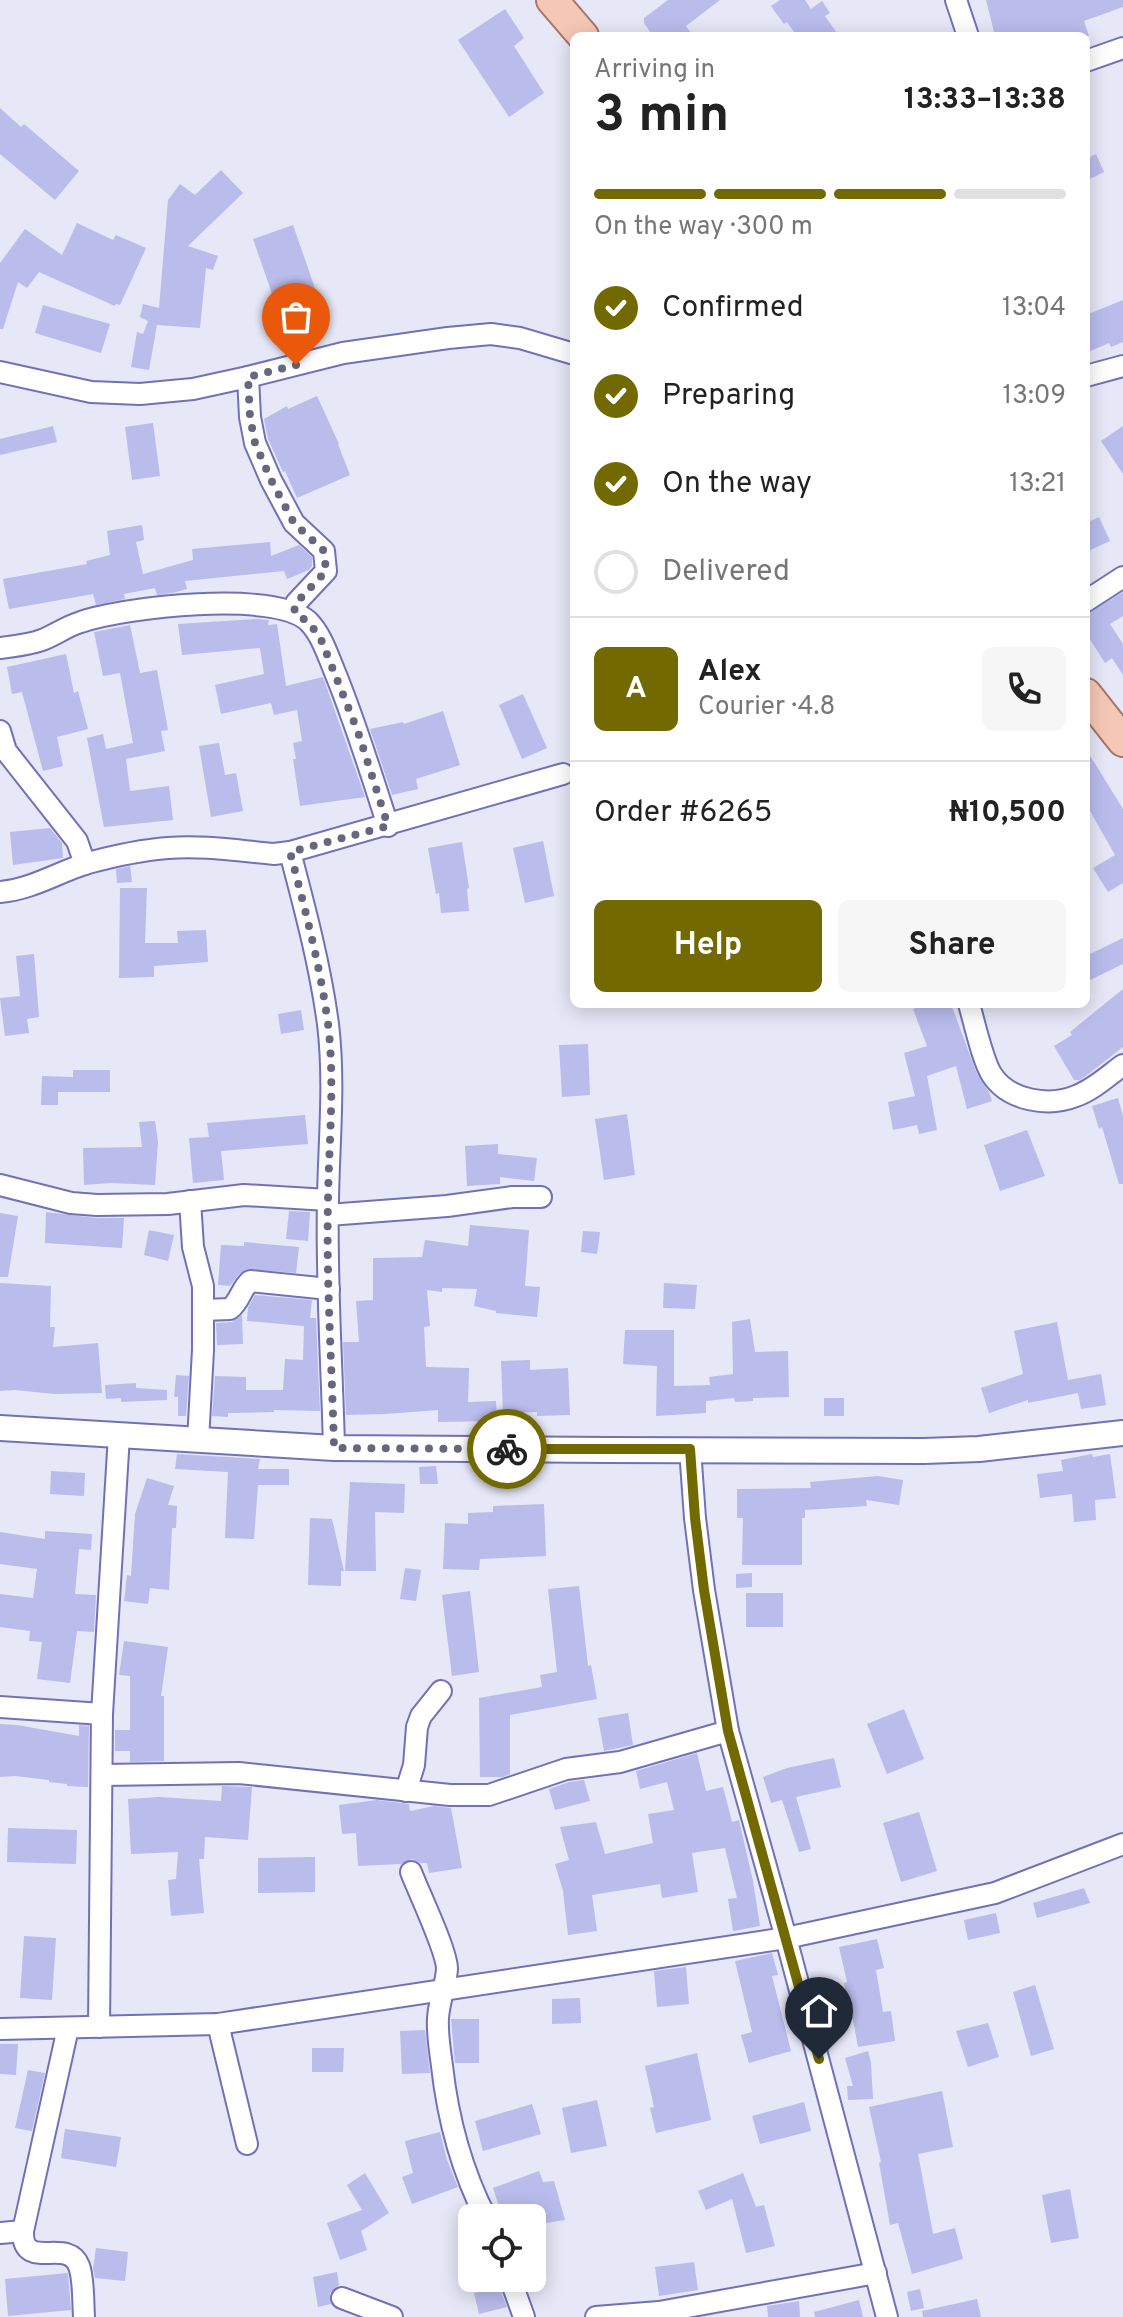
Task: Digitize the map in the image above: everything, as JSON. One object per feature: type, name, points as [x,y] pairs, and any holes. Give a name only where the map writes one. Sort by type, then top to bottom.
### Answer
[{"type":"main road","points":[[552,0],[580,32]]},
{"type":"main road","points":[[1090,699],[1123,741]]},
{"type":"street","points":[[956,0],[967,32]]},
{"type":"street","points":[[1090,60],[1123,48]]},
{"type":"street","points":[[0,372],[91,392],[140,394],[193,389],[343,353],[448,338],[491,334],[520,338],[570,353]]},
{"type":"street","points":[[1090,375],[1123,366]]},
{"type":"street","points":[[248,377],[255,443],[271,480],[294,523],[324,551],[326,571],[296,603],[294,612]]},
{"type":"street","points":[[1090,598],[1123,577]]},
{"type":"street","points":[[0,648],[41,640],[80,622],[187,604],[274,607],[294,612],[308,622],[320,637],[358,732],[388,826]]},
{"type":"street","points":[[0,731],[6,751],[77,841],[85,864]]},
{"type":"street","points":[[0,892],[49,880],[85,864],[135,851],[171,848],[274,854],[290,852],[563,774]]},
{"type":"street","points":[[290,852],[310,925],[328,1025],[332,1115],[329,1289],[334,1448]]},
{"type":"street","points":[[970,1008],[991,1074],[1006,1091],[1031,1100],[1058,1101],[1079,1096],[1123,1065]]},
{"type":"street","points":[[0,1185],[71,1203],[97,1205],[244,1195],[328,1208],[447,1206],[512,1197],[541,1197]]},
{"type":"street","points":[[190,1201],[193,1247],[203,1286],[198,1441]]},
{"type":"street","points":[[203,1310],[230,1309],[237,1304],[244,1286],[250,1281],[329,1289]]},
{"type":"street","points":[[0,1428],[334,1448],[924,1451],[979,1449],[1123,1433]]},
{"type":"street","points":[[99,2027],[102,1714],[119,1435]]},
{"type":"street","points":[[690,1449],[704,1590],[728,1731],[887,2317]]},
{"type":"street","points":[[406,1791],[414,1765],[417,1727],[421,1716],[441,1691]]},
{"type":"street","points":[[0,1707],[102,1714]]},
{"type":"street","points":[[102,1775],[239,1773],[450,1795],[489,1795],[566,1769],[620,1762],[728,1731]]},
{"type":"street","points":[[0,2029],[218,2024],[786,1938],[995,1893],[1114,1847]]},
{"type":"street","points":[[411,1872],[447,1968],[438,2029],[446,2106],[458,2152],[479,2204]]},
{"type":"street","points":[[218,2024],[247,2144]]},
{"type":"street","points":[[68,2028],[23,2231],[23,2243],[34,2252],[63,2253],[79,2265],[84,2317]]},
{"type":"street","points":[[0,2233],[23,2231]]},
{"type":"street","points":[[596,2317],[671,2311],[876,2273]]},
{"type":"street","points":[[515,2292],[524,2317]]},
{"type":"street","points":[[348,2317],[342,2298],[392,2317]]},
{"type":"building","points":[[668,0],[720,0],[686,26],[690,32],[650,32],[644,18]]},
{"type":"building","points":[[780,0],[805,0],[811,9],[822,1],[830,13],[825,16],[836,32],[794,32],[771,6]]},
{"type":"building","points":[[986,0],[1123,0],[1123,7],[1084,21],[1088,32],[994,32]]},
{"type":"building","points":[[505,9],[524,38],[514,46],[544,93],[509,117],[458,40]]},
{"type":"building","points":[[0,108],[21,127],[24,124],[79,171],[55,200],[0,154]]},
{"type":"building","points":[[1096,154],[1104,172],[1090,179],[1090,157]]},
{"type":"building","points":[[221,170],[243,193],[188,246],[218,256],[213,270],[206,268],[200,328],[157,325],[149,370],[131,367],[137,332],[143,334],[148,321],[140,317],[143,304],[159,308],[168,200],[180,184],[195,195]]},
{"type":"building","points":[[77,223],[113,240],[116,235],[146,248],[120,305],[115,306],[39,272],[27,288],[18,282],[3,329],[0,329],[0,263],[25,229],[62,255]]},
{"type":"building","points":[[293,225],[324,314],[284,328],[253,239]]},
{"type":"building","points":[[1123,300],[1123,342],[1111,347],[1109,343],[1090,351],[1090,313]]},
{"type":"building","points":[[43,305],[110,324],[101,353],[35,333]]},
{"type":"building","points":[[317,396],[350,475],[297,498],[268,439],[264,419],[287,406],[288,409]]},
{"type":"building","points":[[153,423],[160,476],[132,480],[125,427]]},
{"type":"building","points":[[53,426],[57,442],[0,455],[0,439]]},
{"type":"building","points":[[1123,426],[1123,474],[1101,441]]},
{"type":"building","points":[[1099,517],[1110,541],[1090,550],[1090,521]]},
{"type":"building","points":[[142,525],[144,540],[136,542],[143,574],[193,560],[192,549],[270,542],[271,556],[299,545],[312,557],[312,566],[287,579],[284,571],[185,581],[187,589],[172,593],[157,595],[155,588],[124,594],[125,599],[96,605],[93,594],[9,609],[3,579],[87,564],[86,561],[110,555],[107,531]]},
{"type":"building","points":[[1123,592],[1123,616],[1110,624],[1123,644],[1123,675],[1112,658],[1105,663],[1090,639],[1090,613]]},
{"type":"building","points":[[269,620],[268,625],[277,624],[286,686],[323,677],[365,797],[300,806],[293,759],[296,759],[293,743],[302,741],[297,710],[274,715],[271,703],[221,714],[215,685],[264,674],[260,648],[182,655],[178,624]]},
{"type":"building","points":[[130,625],[140,673],[157,670],[168,730],[161,731],[165,751],[126,759],[130,791],[169,786],[173,820],[104,827],[87,738],[103,734],[106,749],[133,743],[120,673],[103,676],[94,632]]},
{"type":"building","points":[[66,654],[74,693],[78,691],[88,729],[57,737],[63,766],[43,771],[22,692],[12,694],[7,667]]},
{"type":"building","points":[[523,694],[547,748],[522,759],[499,705]]},
{"type":"building","points":[[443,711],[460,765],[416,779],[418,789],[392,795],[370,729],[404,724]]},
{"type":"building","points":[[219,743],[225,775],[236,773],[243,811],[211,817],[199,746]]},
{"type":"building","points":[[1090,755],[1123,809],[1123,883],[1108,892],[1093,868],[1115,855],[1090,811]]},
{"type":"building","points":[[50,828],[62,843],[63,858],[13,865],[10,832]]},
{"type":"building","points":[[543,841],[554,896],[525,903],[513,848]]},
{"type":"building","points":[[462,842],[469,911],[441,913],[428,848]]},
{"type":"building","points":[[130,866],[132,882],[117,883],[116,869]]},
{"type":"building","points":[[120,888],[147,888],[145,943],[178,943],[177,931],[206,930],[208,962],[154,966],[154,977],[119,978]]},
{"type":"building","points":[[1123,938],[1123,964],[1090,980],[1090,954]]},
{"type":"building","points":[[34,954],[39,1017],[27,1019],[29,1033],[5,1036],[0,998],[20,996],[16,956]]},
{"type":"building","points":[[1123,989],[1123,1047],[1080,1080],[1074,1080],[1054,1046],[1072,1035],[1070,1032]]},
{"type":"building","points":[[952,1008],[977,1074],[992,1101],[967,1109],[956,1066],[927,1076],[937,1130],[919,1134],[917,1125],[893,1130],[888,1102],[915,1096],[904,1053],[927,1046],[913,1009]]},
{"type":"building","points":[[301,1010],[304,1030],[281,1034],[278,1014]]},
{"type":"building","points":[[588,1044],[590,1095],[562,1097],[559,1045]]},
{"type":"building","points":[[73,1070],[110,1070],[110,1092],[58,1092],[58,1105],[41,1105],[42,1076],[73,1077]]},
{"type":"building","points":[[1118,1098],[1123,1116],[1123,1184],[1119,1184],[1102,1127],[1099,1129],[1092,1106]]},
{"type":"building","points":[[627,1114],[635,1175],[604,1180],[595,1119]]},
{"type":"building","points":[[305,1115],[308,1144],[221,1151],[224,1180],[193,1183],[189,1138],[209,1137],[207,1123]]},
{"type":"building","points":[[155,1121],[158,1142],[155,1185],[84,1185],[83,1148],[142,1147],[139,1122]]},
{"type":"building","points":[[1027,1130],[1045,1176],[1000,1191],[984,1145]]},
{"type":"building","points":[[498,1144],[498,1154],[537,1158],[534,1181],[500,1177],[500,1184],[467,1186],[465,1146]]},
{"type":"building","points":[[289,1211],[310,1212],[308,1241],[286,1239]]},
{"type":"building","points":[[46,1212],[124,1218],[122,1248],[45,1243]]},
{"type":"building","points":[[0,1213],[18,1216],[8,1277],[0,1277]]},
{"type":"building","points":[[470,1225],[529,1230],[525,1286],[540,1287],[537,1317],[496,1313],[474,1306],[477,1289],[427,1290],[430,1326],[424,1327],[426,1367],[469,1368],[468,1402],[496,1401],[497,1421],[438,1422],[438,1410],[346,1415],[343,1342],[359,1342],[356,1301],[373,1300],[373,1258],[422,1257],[425,1240],[468,1246]]},
{"type":"building","points":[[149,1230],[174,1235],[168,1261],[144,1255]]},
{"type":"building","points":[[583,1231],[600,1232],[597,1254],[581,1252]]},
{"type":"building","points":[[244,1242],[299,1247],[296,1273],[246,1269],[230,1286],[218,1285],[221,1245],[244,1246]]},
{"type":"building","points":[[0,1283],[51,1286],[50,1327],[55,1327],[53,1347],[98,1343],[102,1393],[0,1391]]},
{"type":"building","points":[[664,1283],[697,1285],[695,1309],[663,1308]]},
{"type":"building","points":[[255,1295],[312,1300],[310,1318],[316,1318],[320,1411],[274,1410],[228,1413],[228,1417],[212,1416],[215,1376],[246,1377],[246,1390],[283,1390],[285,1359],[303,1360],[304,1326],[247,1321],[248,1307]]},
{"type":"building","points":[[242,1315],[243,1344],[217,1345],[216,1323],[232,1322]]},
{"type":"building","points":[[750,1319],[755,1352],[788,1351],[789,1397],[706,1401],[706,1413],[656,1416],[657,1366],[623,1364],[625,1330],[674,1330],[674,1386],[710,1385],[709,1377],[733,1374],[732,1322]]},
{"type":"building","points":[[1057,1322],[1068,1380],[1101,1374],[1106,1405],[1081,1409],[1078,1393],[1028,1403],[1028,1400],[989,1413],[981,1388],[1023,1374],[1014,1331]]},
{"type":"building","points":[[530,1360],[530,1370],[568,1368],[570,1415],[503,1413],[501,1361]]},
{"type":"building","points":[[176,1375],[189,1376],[186,1416],[178,1416],[178,1397],[174,1397]]},
{"type":"building","points":[[136,1383],[136,1388],[167,1390],[167,1400],[121,1402],[121,1398],[106,1399],[105,1385]]},
{"type":"building","points":[[824,1398],[844,1398],[844,1416],[824,1416]]},
{"type":"building","points":[[177,1454],[260,1459],[258,1469],[289,1469],[289,1485],[258,1485],[254,1539],[225,1538],[228,1472],[175,1469]]},
{"type":"building","points":[[1092,1454],[1093,1457],[1110,1454],[1116,1498],[1095,1500],[1096,1520],[1074,1522],[1072,1494],[1040,1498],[1037,1474],[1063,1471],[1061,1460]]},
{"type":"building","points":[[436,1466],[438,1484],[420,1484],[419,1467]]},
{"type":"building","points":[[51,1471],[85,1473],[84,1496],[50,1494]]},
{"type":"building","points":[[878,1476],[903,1480],[899,1505],[866,1500],[867,1506],[805,1510],[805,1518],[802,1518],[802,1565],[742,1565],[743,1518],[737,1518],[737,1489],[811,1488],[810,1482]]},
{"type":"building","points":[[147,1478],[174,1486],[168,1505],[177,1506],[176,1528],[172,1528],[169,1590],[150,1588],[148,1604],[124,1601],[127,1575],[131,1576],[135,1514]]},
{"type":"building","points":[[350,1482],[405,1484],[404,1513],[375,1512],[376,1571],[345,1571]]},
{"type":"building","points":[[544,1504],[546,1556],[480,1559],[479,1570],[443,1569],[445,1523],[468,1524],[468,1513],[493,1512],[493,1506]]},
{"type":"building","points":[[310,1518],[332,1519],[344,1571],[341,1571],[341,1586],[308,1585]]},
{"type":"building","points":[[45,1531],[92,1534],[91,1550],[79,1549],[75,1594],[96,1595],[94,1632],[77,1631],[70,1683],[37,1679],[42,1642],[29,1641],[30,1631],[0,1627],[0,1594],[33,1598],[37,1569],[0,1564],[0,1532],[45,1539]]},
{"type":"building","points":[[405,1568],[421,1570],[416,1601],[400,1599]]},
{"type":"building","points":[[752,1573],[752,1587],[736,1588],[736,1574]]},
{"type":"building","points":[[579,1586],[588,1666],[591,1665],[597,1699],[510,1715],[510,1774],[480,1777],[479,1698],[542,1687],[540,1675],[557,1672],[548,1589]]},
{"type":"building","points":[[470,1591],[479,1672],[452,1676],[442,1595]]},
{"type":"building","points":[[746,1593],[783,1593],[783,1627],[746,1627]]},
{"type":"building","points":[[124,1641],[168,1647],[161,1696],[164,1696],[164,1761],[130,1762],[130,1751],[115,1751],[115,1730],[130,1730],[130,1676],[119,1675]]},
{"type":"building","points":[[904,1709],[924,1759],[887,1774],[867,1724]]},
{"type":"building","points":[[628,1713],[633,1745],[604,1751],[598,1718]]},
{"type":"building","points":[[0,1724],[79,1736],[79,1725],[89,1726],[88,1787],[15,1776],[0,1777]]},
{"type":"building","points":[[697,1753],[706,1791],[723,1787],[732,1822],[739,1820],[760,1926],[733,1931],[728,1899],[737,1898],[725,1848],[692,1853],[698,1892],[662,1898],[660,1884],[592,1895],[597,1931],[568,1935],[563,1891],[555,1864],[569,1860],[560,1827],[596,1822],[605,1854],[653,1843],[648,1814],[674,1810],[667,1782],[640,1789],[636,1771]]},
{"type":"building","points":[[834,1758],[841,1787],[796,1797],[811,1849],[799,1852],[782,1800],[771,1803],[763,1777],[787,1768]]},
{"type":"building","points":[[584,1780],[590,1801],[555,1810],[549,1789]]},
{"type":"building","points":[[222,1786],[252,1787],[248,1840],[205,1837],[204,1859],[199,1859],[204,1913],[171,1916],[168,1880],[176,1879],[178,1852],[131,1854],[128,1799],[159,1797],[221,1801]]},
{"type":"building","points":[[377,1800],[409,1804],[410,1811],[434,1806],[451,1808],[462,1868],[429,1873],[427,1863],[412,1859],[401,1864],[358,1866],[356,1833],[342,1834],[339,1805]]},
{"type":"building","points":[[919,1812],[937,1871],[901,1882],[883,1823]]},
{"type":"building","points":[[8,1828],[77,1830],[76,1864],[7,1862]]},
{"type":"building","points":[[315,1857],[315,1892],[258,1893],[258,1858]]},
{"type":"building","points":[[1084,1888],[1090,1903],[1037,1918],[1033,1903]]},
{"type":"building","points":[[996,1913],[1000,1933],[968,1940],[964,1920]]},
{"type":"building","points":[[24,1936],[56,1938],[52,2000],[20,1998]]},
{"type":"building","points":[[877,1939],[884,1968],[876,1970],[883,2012],[891,2011],[895,2041],[858,2047],[852,2015],[849,2015],[844,1983],[847,1982],[839,1947]]},
{"type":"building","points":[[772,1953],[778,1975],[772,1976],[791,2051],[749,2063],[741,2035],[752,2032],[735,1961]]},
{"type":"building","points":[[686,1967],[689,2004],[657,2007],[654,1971]]},
{"type":"building","points":[[1035,1985],[1054,2049],[1031,2056],[1013,1992]]},
{"type":"building","points":[[580,1998],[581,2023],[552,2024],[552,1999]]},
{"type":"building","points":[[451,2019],[479,2019],[479,2063],[455,2063]]},
{"type":"building","points":[[988,2023],[999,2057],[968,2067],[956,2031]]},
{"type":"building","points":[[425,2030],[430,2073],[402,2074],[400,2031]]},
{"type":"building","points":[[0,2044],[18,2044],[16,2075],[0,2074]]},
{"type":"building","points":[[312,2048],[344,2048],[343,2072],[312,2072]]},
{"type":"building","points":[[868,2051],[873,2099],[848,2100],[847,2086],[853,2086],[845,2058]]},
{"type":"building","points":[[697,2053],[711,2120],[656,2133],[645,2066]]},
{"type":"building","points":[[28,2070],[45,2073],[32,2131],[15,2128]]},
{"type":"building","points":[[942,2091],[953,2147],[918,2154],[933,2234],[955,2228],[963,2259],[912,2274],[898,2223],[890,2225],[869,2107]]},
{"type":"building","points":[[597,2100],[607,2146],[571,2153],[562,2108]]},
{"type":"building","points":[[804,2102],[811,2131],[760,2144],[752,2116]]},
{"type":"building","points":[[532,2104],[541,2134],[483,2151],[475,2121]]},
{"type":"building","points":[[65,2129],[121,2137],[116,2167],[61,2158]]},
{"type":"building","points":[[440,2132],[458,2187],[412,2204],[402,2177],[413,2173],[405,2141]]},
{"type":"building","points":[[539,2171],[543,2182],[554,2181],[565,2220],[546,2223],[546,2204],[498,2204],[493,2188]]},
{"type":"building","points":[[365,2173],[389,2213],[361,2231],[367,2250],[340,2260],[327,2223],[362,2210],[347,2185]]},
{"type":"building","points":[[743,2173],[756,2207],[764,2205],[775,2246],[746,2253],[732,2199],[706,2210],[698,2191]]},
{"type":"building","points":[[1070,2189],[1079,2238],[1051,2243],[1042,2195]]},
{"type":"building","points":[[96,2248],[128,2252],[125,2281],[95,2278]]},
{"type":"building","points":[[694,2262],[698,2290],[659,2296],[655,2267]]},
{"type":"building","points":[[337,2272],[339,2285],[330,2293],[331,2304],[318,2307],[313,2277]]},
{"type":"building","points":[[68,2273],[71,2310],[8,2316],[5,2279]]},
{"type":"building","points":[[920,2289],[924,2308],[911,2311],[907,2292]]},
{"type":"building","points":[[501,2292],[507,2307],[479,2314],[474,2293]]},
{"type":"building","points":[[977,2299],[981,2317],[923,2317],[922,2311]]},
{"type":"building","points":[[859,2300],[863,2317],[815,2317],[814,2312]]},
{"type":"building","points":[[799,2301],[800,2317],[768,2317],[767,2306]]},
{"type":"way so far","points":[[296,365],[248,377],[255,443],[294,523],[324,551],[326,571],[296,603],[294,612],[308,622],[320,637],[358,732],[388,826],[290,852],[310,925],[328,1025],[332,1115],[328,1200],[329,1289],[334,1448],[507,1449]]},
{"type":"route","points":[[507,1449],[690,1449],[704,1590],[728,1731],[819,2059]]}]
